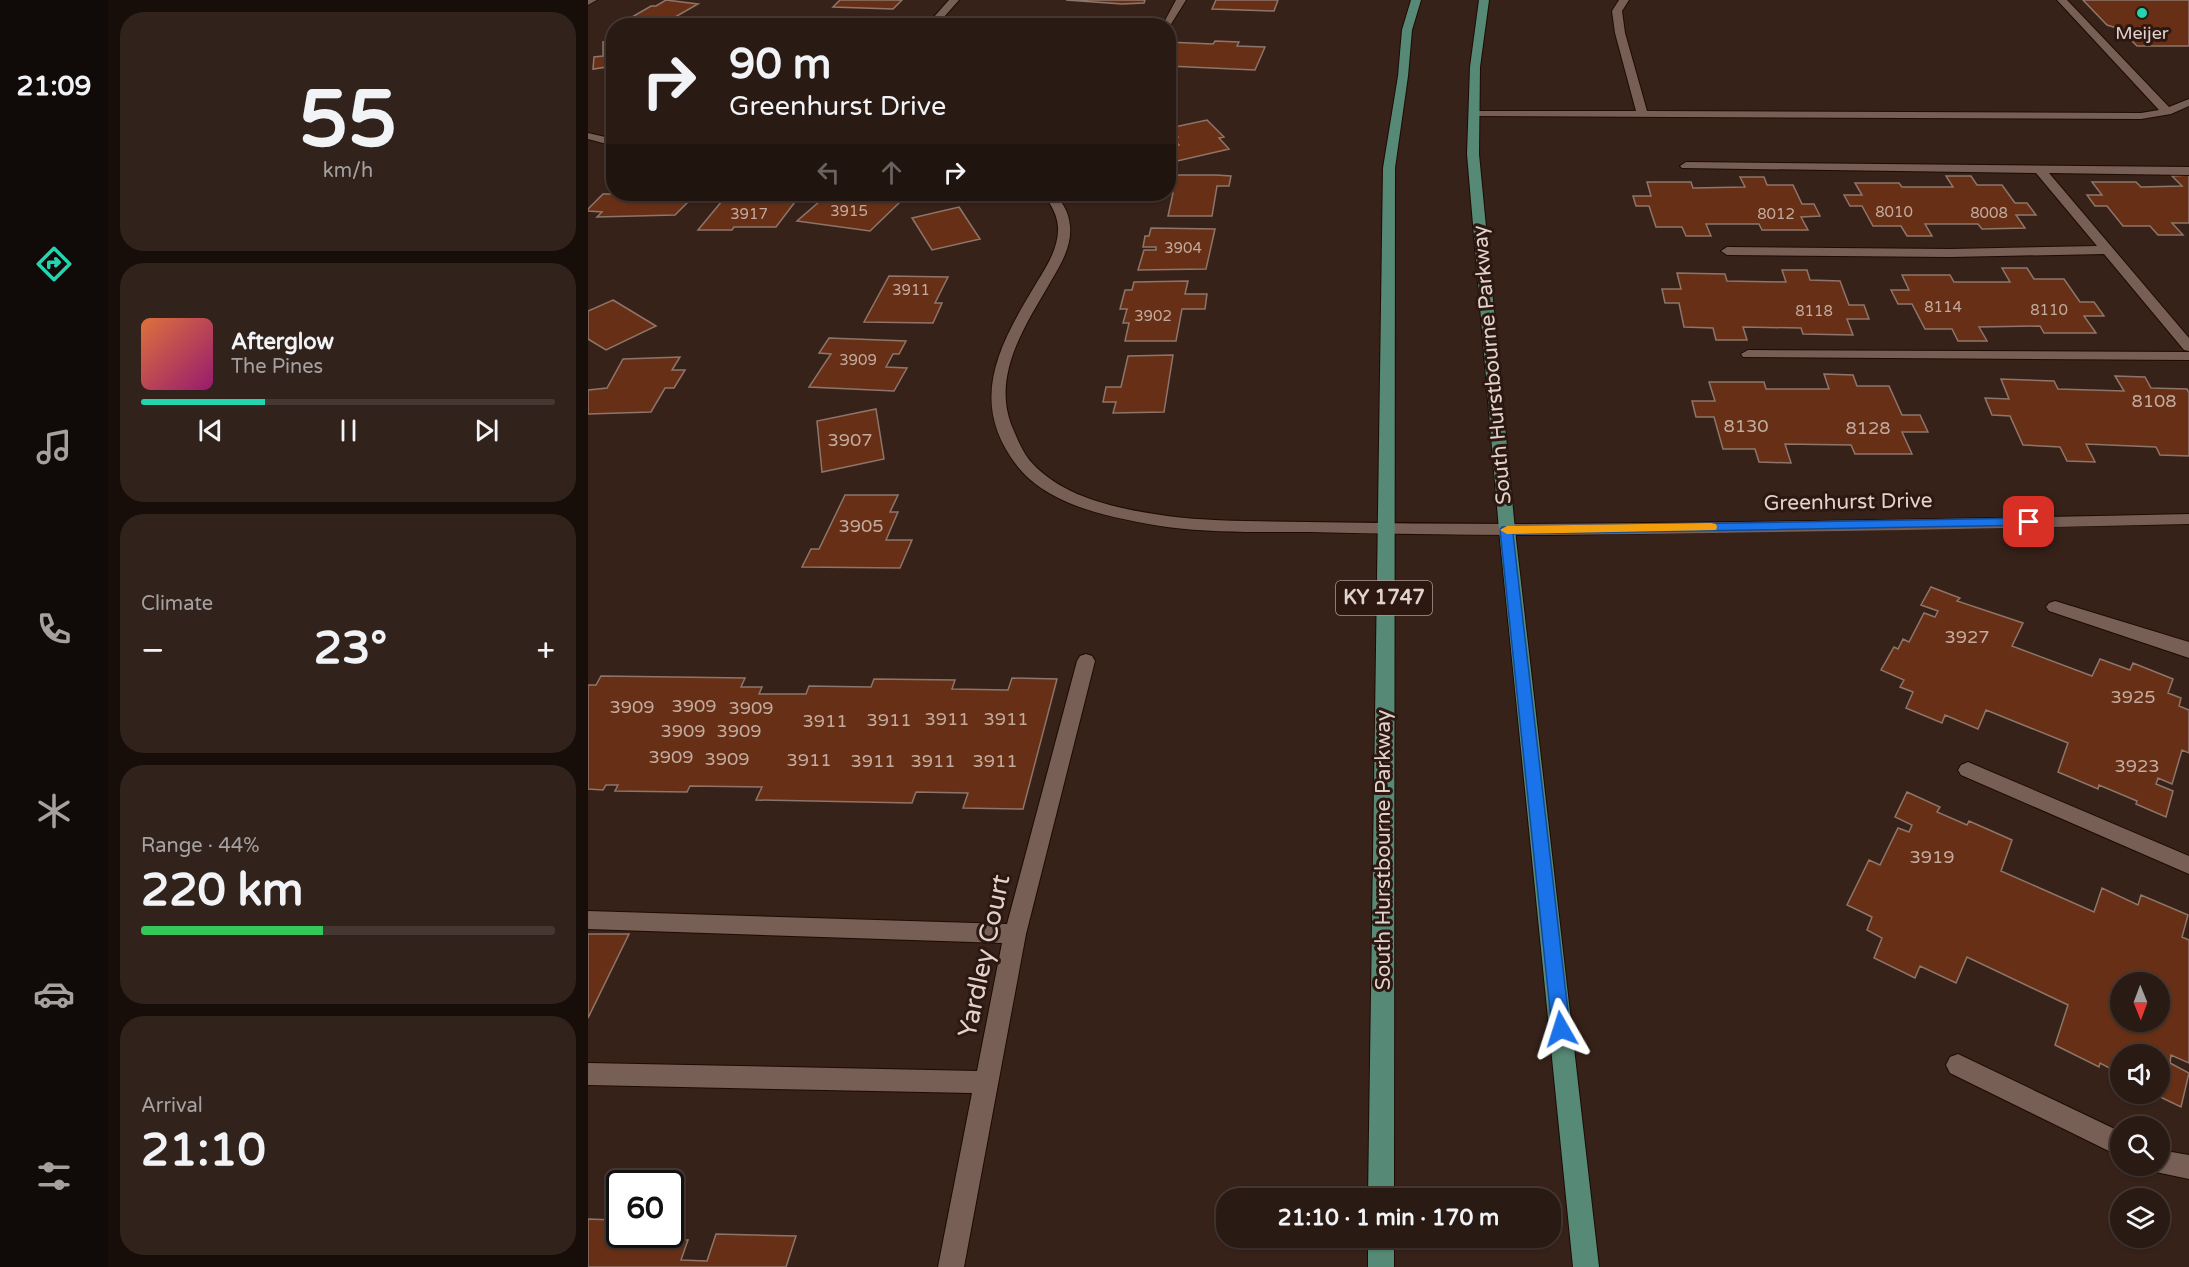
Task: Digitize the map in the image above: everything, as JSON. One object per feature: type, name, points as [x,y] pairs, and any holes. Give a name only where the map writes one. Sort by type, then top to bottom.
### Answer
[{"type":"main road","name":"South Hurstbourne Parkway","points":[[1381,1188],[1389,168],[1403,75],[1407,30],[1416,0]]},
{"type":"main road","name":"South Hurstbourne Parkway","points":[[1484,0],[1475,67],[1473,154],[1507,530],[1586,1267]]},
{"type":"main road","points":[[1381,1248],[1381,1267]]},
{"type":"street","points":[[938,18],[954,0]]},
{"type":"street","points":[[1171,18],[1181,0]]},
{"type":"street","points":[[1624,0],[1617,11],[1620,33],[1642,114]]},
{"type":"street","points":[[2062,0],[2167,112]]},
{"type":"street","points":[[1474,114],[2141,116],[2167,112],[2189,102]]},
{"type":"street","points":[[588,136],[606,141]]},
{"type":"street","points":[[1686,166],[2189,171]]},
{"type":"street","points":[[2039,170],[2189,347]]},
{"type":"street","name":"Greenhurst Drive","points":[[1053,201],[1063,219],[1065,231],[1059,256],[1006,348],[998,380],[997,406],[1002,426],[1029,469],[1075,498],[1117,512],[1170,522],[1507,530],[2189,519]]},
{"type":"street","points":[[1727,251],[1950,253],[2108,250]]},
{"type":"street","points":[[1748,354],[2189,356]]},
{"type":"street","points":[[2055,608],[2183,647],[2189,651]]},
{"type":"street","name":"Yardley Court","points":[[951,1267],[1015,934],[1086,661]]},
{"type":"street","points":[[1968,770],[2189,865]]},
{"type":"street","points":[[588,921],[1015,934]]},
{"type":"street","points":[[1958,1065],[2110,1140]]},
{"type":"street","points":[[588,1074],[987,1083]]},
{"type":"street","points":[[2170,1164],[2189,1167]]},
{"type":"building","points":[[666,0],[698,4],[674,18],[630,18],[651,6],[656,6]]},
{"type":"building","points":[[840,0],[902,0],[893,9],[833,7]]},
{"type":"building","points":[[1066,0],[1145,0],[1144,3],[1122,4]]},
{"type":"building","points":[[1216,0],[1278,0],[1274,11],[1212,9]]},
{"type":"building","name":"Meijer","points":[[2083,0],[2189,0],[2189,46],[2137,46],[2120,29],[2107,25]]},
{"type":"building","points":[[1215,41],[1239,42],[1237,46],[1265,47],[1255,70],[1176,66],[1176,42],[1213,44]]},
{"type":"building","points":[[603,42],[606,42],[606,67],[593,69],[594,57],[603,56]]},
{"type":"building","points":[[1207,120],[1224,137],[1219,138],[1229,149],[1176,161],[1176,146],[1179,145],[1176,142],[1178,137],[1176,127]]},
{"type":"building","points":[[1176,175],[1231,176],[1229,186],[1217,186],[1212,216],[1168,216],[1171,201],[1176,201]]},
{"type":"building","points":[[2189,175],[2189,223],[2172,223],[2183,235],[2158,235],[2150,226],[2123,226],[2107,206],[2095,206],[2087,195],[2102,195],[2092,182],[2136,182],[2141,187],[2182,186],[2172,176]]},
{"type":"building","points":[[1946,176],[1971,176],[1977,185],[2002,185],[2015,203],[2027,203],[2036,215],[2016,215],[2025,228],[1982,229],[1978,224],[1925,224],[1932,236],[1907,236],[1901,226],[1873,226],[1862,206],[1850,206],[1844,195],[1862,195],[1855,183],[1899,183],[1902,187],[1953,187]]},
{"type":"building","points":[[1740,177],[1764,177],[1767,185],[1793,185],[1802,204],[1814,204],[1820,216],[1801,217],[1808,230],[1762,230],[1759,224],[1706,224],[1711,236],[1686,236],[1682,227],[1656,227],[1649,206],[1636,206],[1633,196],[1651,196],[1647,182],[1691,182],[1693,188],[1745,187]]},
{"type":"building","points":[[603,194],[606,194],[606,201],[689,201],[675,215],[597,217],[602,212],[588,211]]},
{"type":"building","points":[[722,201],[796,201],[776,227],[698,230]]},
{"type":"building","points":[[820,201],[901,201],[870,231],[797,221]]},
{"type":"building","points":[[959,207],[980,239],[932,250],[912,218]]},
{"type":"building","points":[[1151,228],[1215,229],[1206,269],[1138,270],[1144,250],[1156,250],[1156,247],[1143,247],[1145,236],[1149,236]]},
{"type":"building","points":[[2002,268],[2027,268],[2034,279],[2064,279],[2080,302],[2094,302],[2104,316],[2084,316],[2096,333],[2044,333],[2040,326],[1979,327],[1987,341],[1958,341],[1952,329],[1925,329],[1912,304],[1898,304],[1891,290],[1909,290],[1902,275],[1950,275],[1954,282],[2010,282]]},
{"type":"building","points":[[1782,270],[1807,270],[1810,280],[1840,281],[1849,305],[1864,305],[1869,319],[1847,319],[1853,335],[1803,334],[1801,328],[1743,327],[1747,340],[1716,340],[1713,328],[1684,327],[1679,303],[1665,303],[1662,289],[1681,289],[1677,273],[1725,274],[1727,281],[1786,282]]},
{"type":"building","points":[[889,276],[948,277],[935,303],[942,303],[933,323],[864,322]]},
{"type":"building","points":[[1188,281],[1185,294],[1207,294],[1205,309],[1182,309],[1176,341],[1125,341],[1129,323],[1123,323],[1127,309],[1120,309],[1125,290],[1132,290],[1134,282]]},
{"type":"building","points":[[613,300],[656,326],[606,350],[588,339],[588,311]]},
{"type":"building","points":[[829,338],[906,341],[899,354],[893,354],[886,367],[907,368],[894,391],[809,387],[831,354],[819,353]]},
{"type":"building","points":[[1173,355],[1164,412],[1113,413],[1116,402],[1103,402],[1106,387],[1121,387],[1128,356]]},
{"type":"building","points":[[680,357],[672,370],[685,370],[674,388],[665,388],[651,412],[588,414],[588,390],[607,388],[623,359]]},
{"type":"building","points":[[1824,374],[1853,375],[1857,386],[1889,386],[1902,415],[1920,415],[1928,432],[1902,432],[1912,454],[1855,454],[1851,445],[1785,444],[1791,463],[1759,462],[1755,449],[1723,449],[1714,417],[1696,417],[1692,401],[1715,401],[1709,382],[1764,382],[1766,389],[1829,389]]},
{"type":"building","points":[[2115,376],[2145,377],[2151,388],[2187,389],[2189,393],[2189,456],[2160,455],[2156,447],[2086,444],[2095,462],[2067,461],[2060,447],[2023,445],[2010,416],[1992,415],[1985,398],[2009,399],[2001,379],[2054,381],[2058,389],[2124,391]]},
{"type":"building","points":[[876,409],[884,459],[822,472],[817,421]]},
{"type":"building","points":[[845,495],[898,495],[890,512],[898,512],[886,540],[912,540],[900,568],[802,567],[811,549],[819,549]]},
{"type":"building","points":[[1931,587],[1960,598],[1957,601],[2023,623],[2012,646],[2092,676],[2100,659],[2130,670],[2133,663],[2173,679],[2168,693],[2181,698],[2179,706],[2189,710],[2189,753],[2182,750],[2172,784],[2158,778],[2156,784],[2173,791],[2166,817],[2136,804],[2137,801],[2099,785],[2098,789],[2058,772],[2068,743],[1986,710],[1978,729],[1945,715],[1942,723],[1906,708],[1913,692],[1900,687],[1904,680],[1881,670],[1894,647],[1898,649],[1903,639],[1909,642],[1924,613],[1935,617],[1938,611],[1921,605]]},
{"type":"building","points":[[601,676],[745,678],[741,687],[762,687],[759,694],[806,694],[809,686],[871,687],[874,679],[955,680],[952,689],[1008,690],[1012,678],[1057,679],[1023,809],[963,808],[968,793],[916,792],[912,803],[756,800],[762,787],[690,786],[687,792],[615,791],[618,785],[606,785],[603,790],[588,789],[588,685],[596,685]]},
{"type":"building","points":[[1907,792],[1940,807],[1937,812],[1967,825],[1969,821],[2012,840],[2001,871],[2094,912],[2102,888],[2138,905],[2141,895],[2188,915],[2182,937],[2189,940],[2189,1063],[2171,1055],[2170,1063],[2170,1044],[2110,1044],[2110,1068],[2100,1063],[2099,1067],[2055,1045],[2068,1005],[1967,957],[1956,983],[1920,966],[1915,978],[1874,958],[1882,938],[1867,930],[1872,917],[1847,905],[1869,860],[1880,865],[1898,828],[1909,832],[1912,825],[1895,817]]},
{"type":"building","points":[[588,934],[629,934],[588,1018]]},
{"type":"building","points":[[2170,1063],[2189,1073],[2181,1107],[2170,1102]]},
{"type":"building","points":[[588,1219],[606,1220],[606,1248],[684,1248],[684,1240],[688,1240],[681,1260],[707,1261],[716,1234],[796,1236],[786,1267],[588,1267]]},
{"type":"slow traffic","points":[[1507,530],[1711,527]]},
{"type":"place","name":"Meijer","points":[[2142,13]]},
{"type":"route","points":[[1561,1029],[1507,530],[2029,522]]}]
